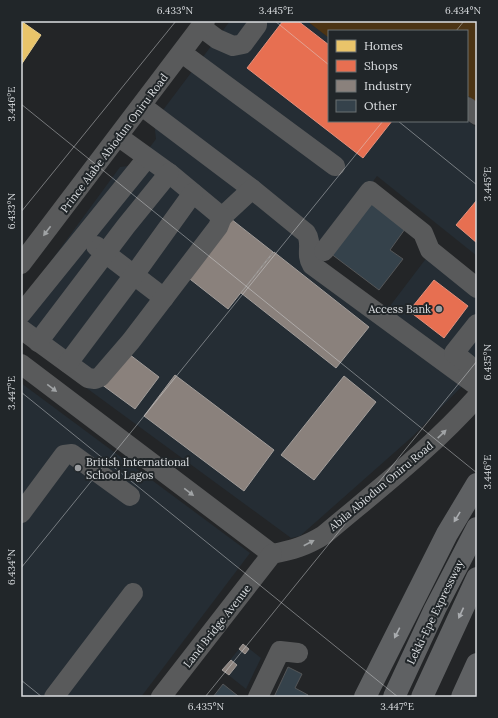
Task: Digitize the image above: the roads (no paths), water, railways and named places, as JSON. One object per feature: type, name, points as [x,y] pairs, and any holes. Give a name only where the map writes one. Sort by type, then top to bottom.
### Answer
[{"type":"highway","points":[[365,697],[447,534],[477,484]]},
{"type":"highway","name":"Lekki-Epe Expressway","points":[[394,697],[435,609],[477,528]]},
{"type":"highway","points":[[422,697],[477,578]]},
{"type":"highway","points":[[462,697],[477,664]]},
{"type":"street","points":[[203,24],[217,39],[233,46],[243,44],[257,25],[257,21]]},
{"type":"street","name":"Prince Alabe Abiodun Oniru Road","points":[[21,264],[119,137],[203,24]]},
{"type":"street","points":[[182,53],[335,166]]},
{"type":"street","points":[[142,106],[252,189],[306,233],[309,238],[308,260],[312,264],[477,386]]},
{"type":"street","points":[[468,108],[477,115]]},
{"type":"street","points":[[119,137],[169,173],[222,217]]},
{"type":"street","points":[[21,314],[147,158]]},
{"type":"street","points":[[38,342],[105,253],[169,173]]},
{"type":"street","points":[[21,329],[88,378],[95,379],[100,377],[164,298],[218,227],[222,217],[252,189]]},
{"type":"street","points":[[324,252],[370,191],[423,233],[430,250],[477,288]]},
{"type":"street","points":[[68,363],[134,276],[193,193]]},
{"type":"street","points":[[84,237],[164,298]]},
{"type":"street","points":[[477,324],[454,353],[477,371]]},
{"type":"street","points":[[21,364],[272,554]]},
{"type":"street","name":"Abila Abiodun Oniru Road","points":[[272,554],[295,550],[324,535],[434,441],[458,419],[477,397]]},
{"type":"street","points":[[21,513],[64,455],[72,454],[130,496]]},
{"type":"street","name":"Land Bridge Avenue","points":[[161,697],[272,554]]},
{"type":"street","points":[[54,697],[133,593]]},
{"type":"street","points":[[258,697],[280,651],[298,653]]},
{"type":"place","name":"Access Bank","points":[[439,309]]},
{"type":"place","name":"British International School Lagos","points":[[78,468]]}]
